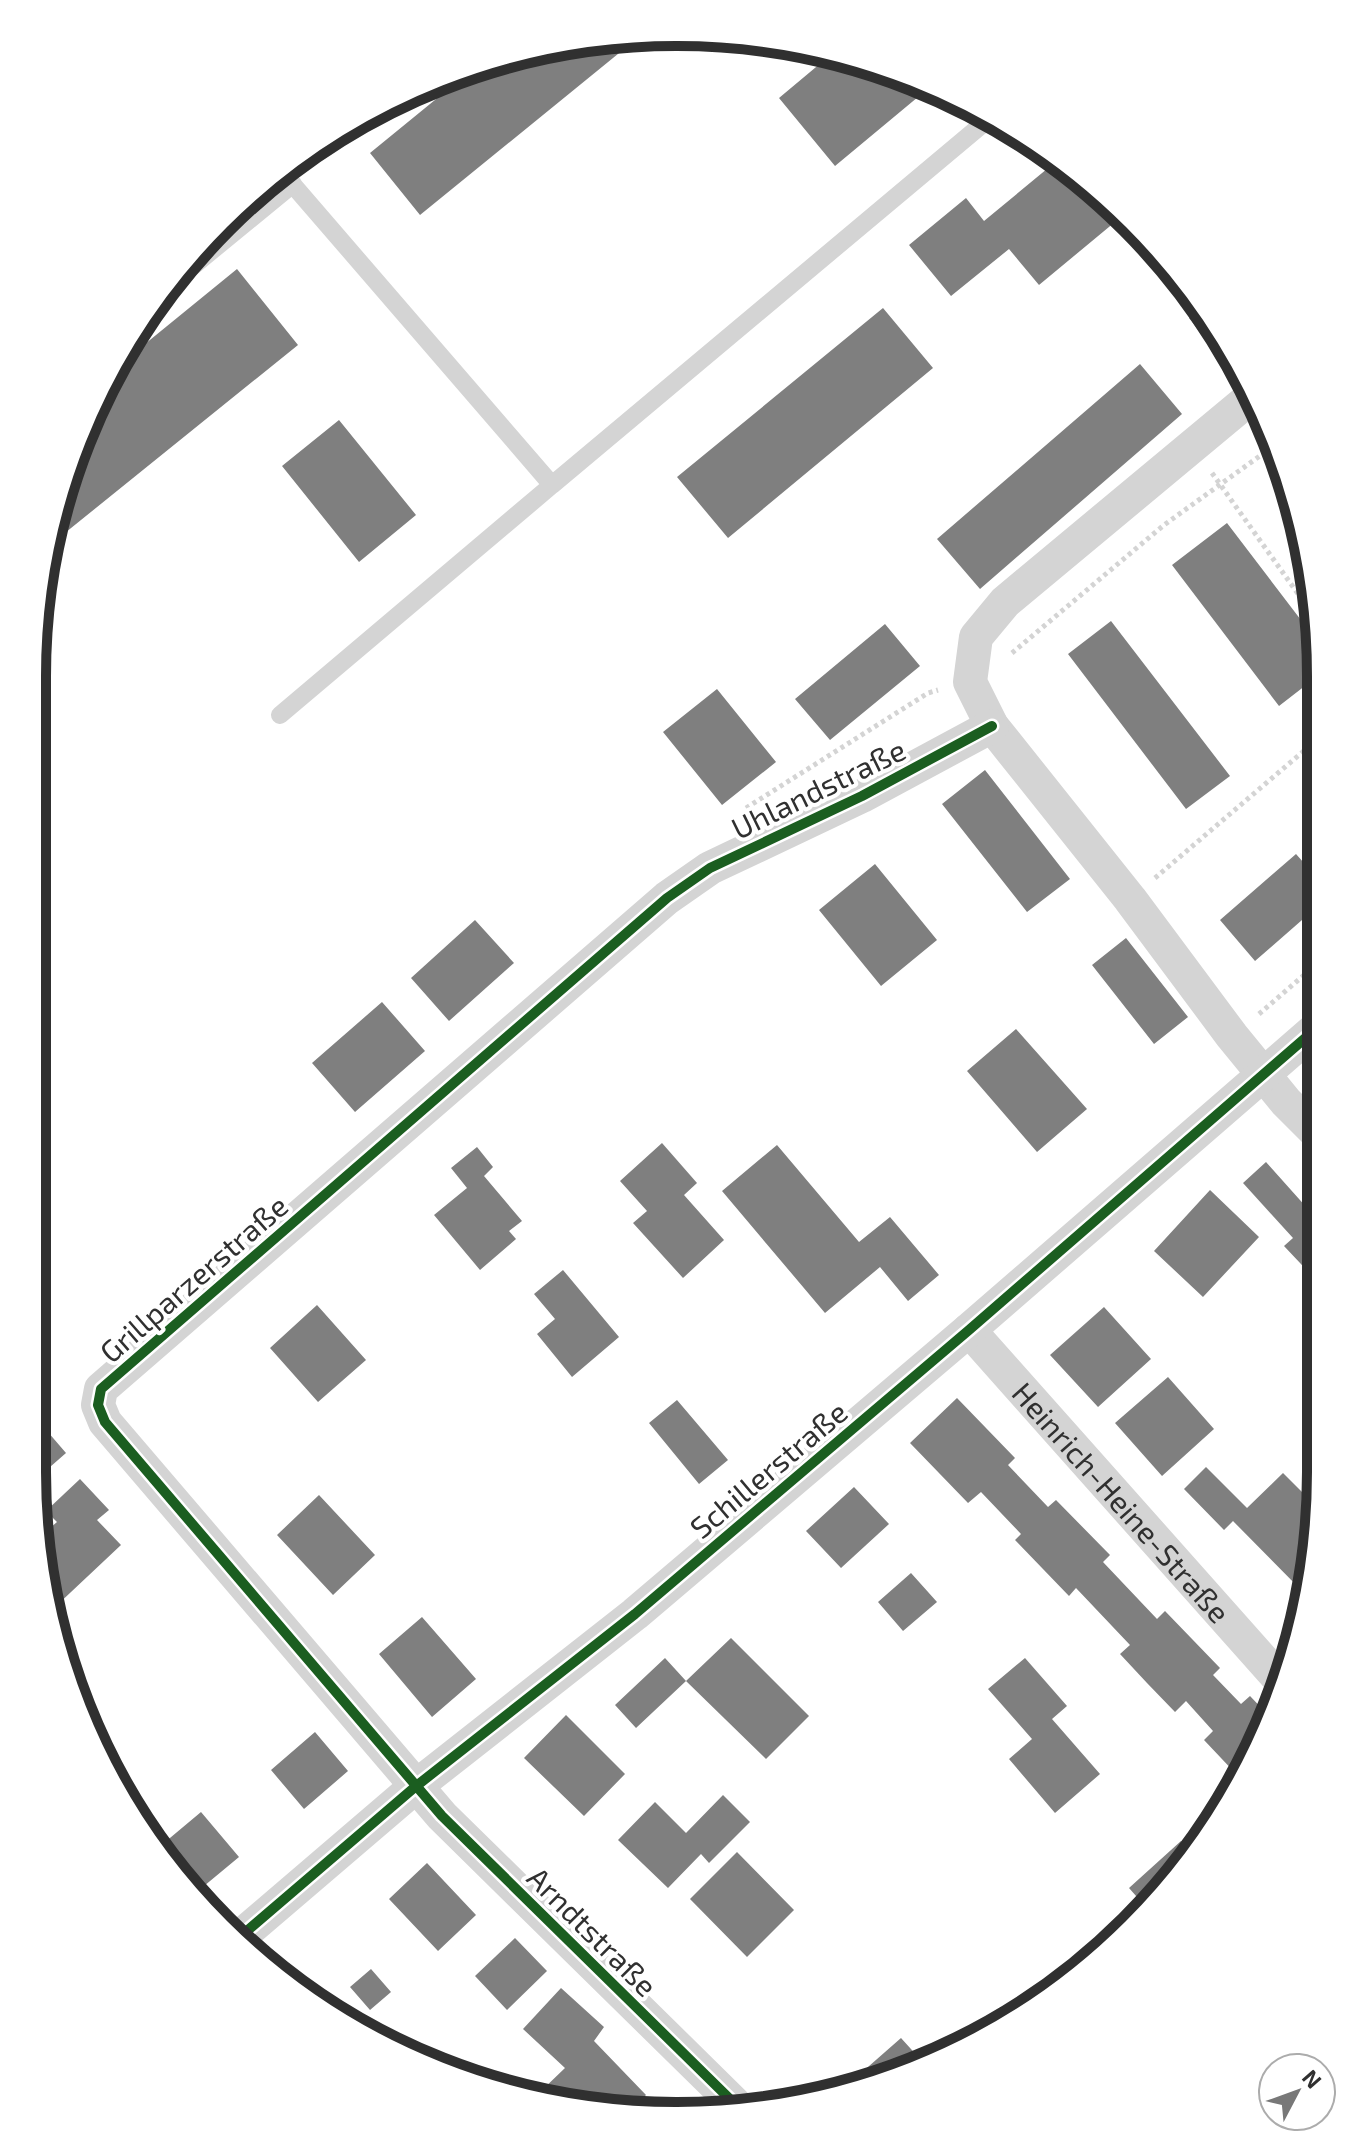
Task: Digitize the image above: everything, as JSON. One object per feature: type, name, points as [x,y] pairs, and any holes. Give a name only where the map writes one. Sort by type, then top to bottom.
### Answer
[{"type":"street","points":[[1244,403],[1005,602],[976,637],[970,682],[992,726],[1130,899],[1274,1063],[1307,1117]]},
{"type":"street","name":"Uhlandstraße","points":[[667,898],[710,868],[862,796],[992,726]]},
{"type":"street","name":"Grillparzerstraße","points":[[415,1787],[105,1422],[98,1405],[101,1389],[667,898]]},
{"type":"street","name":"Schillerstraße","points":[[246,1932],[415,1787],[635,1614],[969,1330],[1307,1036]]},
{"type":"street","name":"Heinrich-Heine-Straße","points":[[969,1330],[1276,1668]]},
{"type":"street","name":"Arndtstraße","points":[[415,1787],[731,2100]]},
{"type":"lane","points":[[280,715],[982,125]]},
{"type":"lane","points":[[288,180],[552,485]]},
{"type":"path","points":[[1192,445],[1303,601]]},
{"type":"path","points":[[744,810],[928,693],[1004,674],[1011,653],[1164,525],[1266,452]]},
{"type":"path","points":[[1130,899],[1307,748]]},
{"type":"path","points":[[1274,1063],[1259,1013],[1307,972]]},
{"type":"building","points":[[625,48],[420,215],[370,153],[449,89],[513,67]]},
{"type":"building","points":[[821,63],[879,79],[920,95],[835,166],[779,98]]},
{"type":"building","points":[[1049,168],[1114,223],[1039,285],[1009,249],[951,296],[909,245],[966,198],[984,221]]},
{"type":"building","points":[[237,269],[298,345],[62,535],[79,474],[94,435],[136,351]]},
{"type":"building","points":[[883,308],[933,368],[728,538],[677,477]]},
{"type":"building","points":[[1193,315],[1224,364],[1189,318]]},
{"type":"building","points":[[1140,364],[1182,414],[980,589],[937,539]]},
{"type":"building","points":[[339,420],[416,515],[359,562],[282,466]]},
{"type":"building","points":[[1227,523],[1305,625],[1307,684],[1279,706],[1172,565]]},
{"type":"building","points":[[1111,621],[1230,776],[1186,809],[1068,654]]},
{"type":"building","points":[[885,624],[920,666],[830,740],[795,699]]},
{"type":"building","points":[[717,689],[776,762],[722,805],[663,732]]},
{"type":"building","points":[[985,770],[1070,879],[1027,912],[942,804]]},
{"type":"building","points":[[1296,854],[1307,866],[1307,916],[1255,961],[1220,920]]},
{"type":"building","points":[[875,864],[937,940],[881,986],[819,910]]},
{"type":"building","points":[[475,920],[514,963],[449,1021],[411,978]]},
{"type":"building","points":[[1126,938],[1188,1017],[1154,1044],[1092,965]]},
{"type":"building","points":[[382,1002],[425,1051],[355,1112],[312,1063]]},
{"type":"building","points":[[1016,1029],[1087,1109],[1037,1152],[967,1071]]},
{"type":"building","points":[[662,1143],[697,1183],[684,1195],[724,1240],[683,1278],[633,1223],[647,1211],[620,1181]]},
{"type":"building","points":[[777,1145],[859,1242],[890,1217],[939,1275],[908,1301],[880,1267],[825,1313],[722,1191]]},
{"type":"building","points":[[477,1147],[493,1167],[484,1176],[522,1221],[509,1231],[516,1239],[480,1270],[434,1215],[467,1188],[451,1168]]},
{"type":"building","points":[[1266,1162],[1307,1208],[1307,1270],[1284,1246],[1293,1238],[1243,1183]]},
{"type":"building","points":[[1210,1190],[1259,1237],[1203,1297],[1154,1251]]},
{"type":"building","points":[[563,1270],[619,1337],[572,1377],[537,1334],[555,1319],[534,1294]]},
{"type":"building","points":[[317,1305],[366,1360],[318,1402],[270,1348]]},
{"type":"building","points":[[1104,1307],[1151,1359],[1098,1407],[1050,1355]]},
{"type":"building","points":[[1168,1377],[1214,1429],[1162,1476],[1115,1423]]},
{"type":"building","points":[[957,1398],[1015,1458],[1008,1465],[1048,1507],[1056,1500],[1110,1555],[1103,1562],[1157,1619],[1165,1611],[1220,1668],[1213,1675],[1241,1704],[1250,1696],[1261,1708],[1232,1770],[1204,1740],[1213,1731],[1186,1701],[1175,1712],[1147,1683],[1120,1654],[1130,1645],[1076,1588],[1069,1596],[1015,1540],[1021,1534],[981,1492],[968,1503],[910,1443]]},
{"type":"building","points":[[677,1400],[728,1460],[699,1484],[649,1423]]},
{"type":"building","points":[[46,1430],[66,1453],[46,1470]]},
{"type":"building","points":[[1206,1467],[1247,1508],[1283,1473],[1306,1496],[1297,1586],[1233,1521],[1224,1530],[1184,1489]]},
{"type":"building","points":[[80,1479],[109,1510],[97,1520],[121,1545],[60,1603],[49,1529],[57,1522],[47,1510]]},
{"type":"building","points":[[854,1487],[889,1524],[841,1568],[806,1531]]},
{"type":"building","points":[[319,1495],[375,1555],[333,1595],[277,1535]]},
{"type":"building","points":[[911,1573],[937,1602],[903,1631],[878,1602]]},
{"type":"building","points":[[422,1617],[476,1679],[432,1717],[379,1654]]},
{"type":"building","points":[[731,1638],[809,1716],[766,1759],[686,1681]]},
{"type":"building","points":[[665,1658],[686,1681],[636,1728],[615,1705]]},
{"type":"building","points":[[1025,1658],[1067,1706],[1052,1719],[1100,1774],[1055,1813],[1009,1759],[1032,1739],[988,1689]]},
{"type":"building","points":[[566,1715],[625,1774],[584,1816],[524,1758]]},
{"type":"building","points":[[315,1732],[348,1771],[304,1809],[271,1770]]},
{"type":"building","points":[[723,1795],[750,1822],[709,1863],[701,1854],[668,1888],[618,1840],[655,1802],[686,1833]]},
{"type":"building","points":[[201,1812],[239,1857],[202,1887],[166,1841]]},
{"type":"building","points":[[1181,1841],[1184,1845],[1139,1899],[1129,1888]]},
{"type":"building","points":[[737,1852],[794,1910],[747,1957],[690,1899]]},
{"type":"building","points":[[427,1863],[476,1915],[438,1951],[389,1899]]},
{"type":"building","points":[[515,1938],[547,1971],[507,2010],[475,1976]]},
{"type":"building","points":[[371,1969],[391,1992],[370,2010],[350,1987]]},
{"type":"building","points":[[561,1988],[604,2027],[594,2041],[646,2095],[640,2101],[635,2101],[544,2088],[565,2068],[523,2029]]},
{"type":"building","points":[[901,2038],[916,2055],[879,2069],[858,2075]]},
{"type":"cycle path","points":[[731,2100],[442,1816],[105,1422],[98,1405],[101,1389],[667,898],[710,868],[862,796],[992,726]]},
{"type":"cycle path","points":[[246,1932],[415,1787],[635,1614],[1307,1037]]}]
